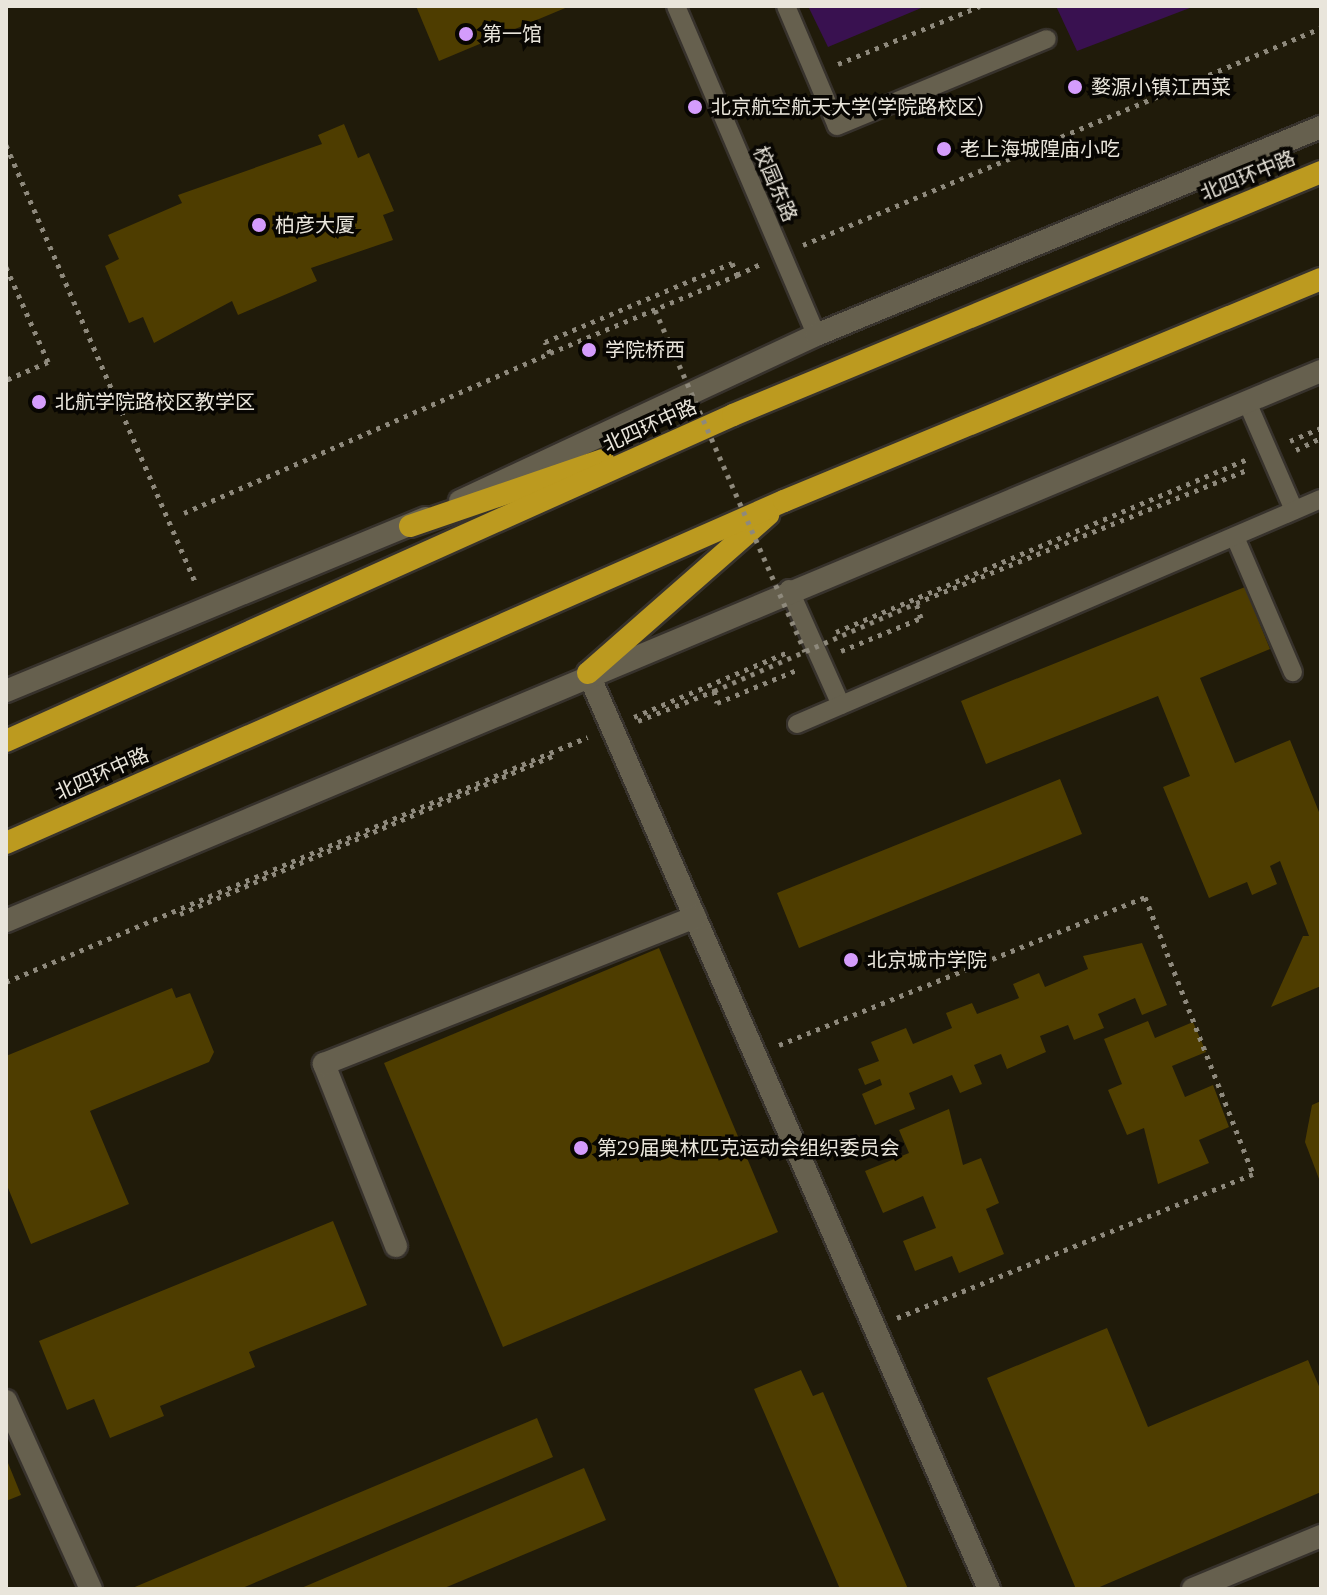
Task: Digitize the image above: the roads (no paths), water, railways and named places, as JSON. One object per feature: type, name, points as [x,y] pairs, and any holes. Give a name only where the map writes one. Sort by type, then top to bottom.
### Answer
[{"type":"highway","name":"北四环中路","points":[[6,741],[733,415],[1321,172]]},
{"type":"highway","name":"北四环中路","points":[[6,843],[784,501],[1321,279]]},
{"type":"highway","points":[[410,526],[733,415]]},
{"type":"highway","points":[[588,673],[784,501]]},
{"type":"street","name":"北四环中路","points":[[6,691],[204,605],[410,526],[816,335],[1321,127]]},
{"type":"street","points":[[6,921],[588,673],[1321,371]]},
{"type":"street","points":[[588,673],[989,1589]]},
{"type":"street","points":[[396,1246],[324,1064],[695,917]]},
{"type":"street","points":[[6,1401],[91,1589]]},
{"type":"street","points":[[1193,1589],[1321,1536]]},
{"type":"lane","name":"校园东路","points":[[676,6],[816,335]]},
{"type":"lane","points":[[786,6],[837,126],[1047,39]]},
{"type":"lane","points":[[1247,402],[1294,510]]},
{"type":"lane","points":[[797,724],[1321,499]]},
{"type":"lane","points":[[1235,537],[1293,672]]},
{"type":"lane","points":[[789,589],[810,646],[841,705]]},
{"type":"place","name":"第一馆","points":[[466,34]]},
{"type":"place","name":"婺源小镇江西菜","points":[[1075,87]]},
{"type":"place","name":"北京航空航天大学(学院路校区)","points":[[695,107]]},
{"type":"place","name":"老上海城隍庙小吃","points":[[944,149]]},
{"type":"place","name":"柏彦大厦","points":[[259,225]]},
{"type":"place","name":"学院桥西","points":[[589,350]]},
{"type":"place","name":"北航学院路校区教学区","points":[[39,402]]},
{"type":"place","name":"北京城市学院","points":[[851,960]]},
{"type":"place","name":"第29届奥林匹克运动会组织委员会","points":[[581,1148]]}]
